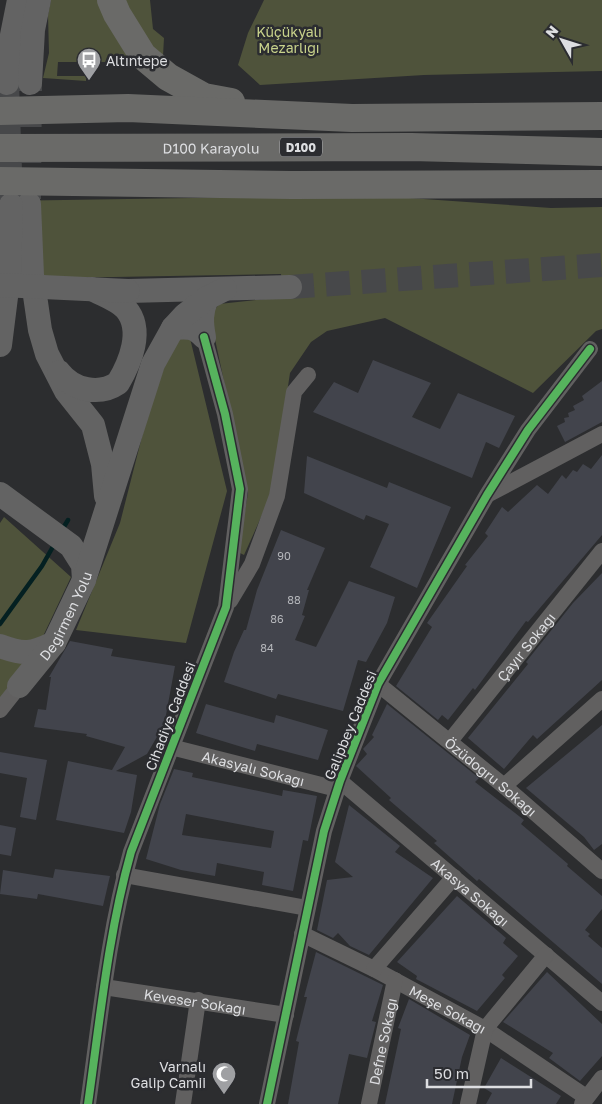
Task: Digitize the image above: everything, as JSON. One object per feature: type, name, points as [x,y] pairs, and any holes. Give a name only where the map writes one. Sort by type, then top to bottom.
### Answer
[{"type":"highway","points":[[111,0],[117,14],[143,56],[168,77],[204,97],[265,108],[352,118]]},
{"type":"highway","points":[[0,111],[128,108],[352,118],[602,116]]},
{"type":"highway","name":"D100 Karayolu","points":[[0,148],[381,147],[602,152]]},
{"type":"highway","points":[[0,181],[292,185],[602,184]]},
{"type":"main road","points":[[19,0],[12,35],[18,83],[33,30],[39,0]]},
{"type":"main road","points":[[1,330],[20,204],[40,330],[47,354],[66,391],[93,425],[103,464],[108,510]]},
{"type":"main road","points":[[0,285],[92,289],[126,299],[290,287]]},
{"type":"main road","points":[[204,337],[201,322],[202,310],[216,293]]},
{"type":"main road","name":"Değirmen Yolu","points":[[19,686],[54,643],[84,580],[108,510],[153,364],[173,328],[185,315],[216,293]]},
{"type":"main road","points":[[47,354],[62,375],[72,384],[98,391],[111,388],[118,383],[131,357],[135,328],[126,299]]},
{"type":"main road","points":[[173,328],[190,327],[204,337]]},
{"type":"main road","points":[[0,494],[71,546],[83,565],[84,580]]},
{"type":"main road","points":[[7,649],[34,652],[54,643]]},
{"type":"main road","points":[[7,649],[22,667],[19,686]]},
{"type":"street","name":"Cihadiye Caddesi","points":[[204,337],[225,414],[240,489],[226,608]]},
{"type":"street","name":"Galipbey Caddesi","points":[[267,1104],[324,831],[338,785],[378,684],[487,495],[528,430],[590,348]]},
{"type":"street","name":"Cihadiye Caddesi","points":[[88,1104],[104,987],[124,875],[130,852],[226,608],[252,564],[277,496],[294,392],[308,376]]},
{"type":"street","points":[[487,495],[602,434]]},
{"type":"street","name":"Çayır Sokağı","points":[[450,741],[602,551]]},
{"type":"street","name":"Özüdoğru Sokağı","points":[[378,684],[504,786],[602,871]]},
{"type":"street","name":"Değirmen Yolu","points":[[0,710],[19,686]]},
{"type":"street","points":[[504,786],[602,699]]},
{"type":"street","name":"Akasyalı Sokağı","points":[[171,747],[338,785]]},
{"type":"street","name":"Akasya Sokağı","points":[[338,785],[454,877],[602,1003]]},
{"type":"street","points":[[124,875],[307,908]]},
{"type":"street","points":[[374,969],[454,877]]},
{"type":"street","name":"Meşe Sokağı","points":[[302,934],[374,969],[485,1029],[584,1100]]},
{"type":"street","points":[[468,1104],[485,1029],[546,955]]},
{"type":"street","name":"Defne Sokağı","points":[[369,1104],[395,980]]},
{"type":"street","name":"Keveser Sokağı","points":[[104,987],[286,1014]]},
{"type":"street","points":[[183,1104],[198,1000]]},
{"type":"street","points":[[584,1100],[602,1078]]},
{"type":"green space","points":[[51,0],[98,0],[135,62],[58,62],[57,76],[86,76],[86,81],[43,78],[49,53],[48,15]]},
{"type":"green space","points":[[122,0],[150,0],[153,29],[164,38],[163,56],[155,51]]},
{"type":"green space","name":"Küçükyalı Mezarlığı","points":[[264,0],[602,0],[602,71],[424,75],[260,85],[238,65],[248,33]]},
{"type":"green space","points":[[316,196],[395,197],[551,208],[602,207],[602,329],[596,331],[533,393],[385,318],[327,331],[311,342],[290,373],[272,493],[244,555],[238,552],[248,493],[210,316],[219,304],[283,297],[281,274],[0,279],[0,201]]},
{"type":"green space","points":[[189,334],[227,491],[186,643],[76,630],[120,523],[147,417],[175,336]]},
{"type":"green space","points":[[4,517],[71,577],[37,649],[0,699],[0,523]]},
{"type":"building","points":[[373,360],[431,383],[412,417],[440,429],[458,393],[515,416],[499,448],[486,442],[472,478],[313,412],[334,382],[358,393]]},
{"type":"building","points":[[602,381],[602,422],[565,442],[557,426],[565,422],[564,418],[569,417],[568,413],[575,410],[573,406],[584,400],[582,396]]},
{"type":"building","points":[[602,455],[602,535],[528,622],[526,621],[475,690],[473,688],[448,720],[442,715],[438,720],[396,686],[432,627],[427,623],[467,566],[465,565],[488,536],[485,533],[502,507],[508,512],[537,485],[548,494],[562,475],[566,479],[573,470],[577,472],[583,464],[591,469]]},
{"type":"building","points":[[307,456],[387,488],[389,482],[451,507],[417,588],[370,567],[389,524],[366,515],[364,520],[304,493]]},
{"type":"building","points":[[281,530],[325,548],[307,590],[309,590],[302,615],[305,616],[295,640],[316,647],[349,581],[395,597],[387,623],[366,662],[358,660],[343,711],[278,694],[276,699],[224,682],[234,652],[244,630],[246,630],[257,590]]},
{"type":"building","points":[[602,573],[602,680],[537,739],[533,735],[504,769],[468,738],[528,664],[526,662],[573,603]]},
{"type":"building","points":[[70,641],[113,649],[111,656],[175,666],[166,715],[169,716],[147,754],[116,771],[137,775],[131,812],[124,833],[56,820],[68,761],[112,770],[125,747],[86,736],[87,734],[34,727],[38,709],[46,710],[51,677],[49,677]]},
{"type":"building","points":[[206,704],[274,723],[276,715],[328,730],[318,760],[257,744],[255,751],[196,733]]},
{"type":"building","points":[[387,704],[479,778],[475,782],[524,820],[521,824],[602,896],[602,909],[585,930],[590,934],[588,936],[602,948],[602,984],[434,843],[437,841],[389,800],[391,798],[356,766],[367,754],[363,749],[374,737],[372,735]]},
{"type":"building","points":[[602,725],[602,844],[594,850],[584,837],[526,788]]},
{"type":"building","points":[[0,752],[47,760],[36,820],[20,817],[27,778],[0,773]]},
{"type":"building","points":[[174,769],[193,773],[192,777],[282,796],[283,790],[317,796],[308,841],[303,840],[293,891],[262,885],[264,872],[217,863],[215,876],[181,870],[146,859],[160,804]],"holes":[[[186,814],[274,831],[271,848],[182,835]]]},
{"type":"building","points":[[349,805],[400,846],[395,852],[433,878],[369,955],[350,946],[338,933],[333,938],[317,930],[327,880],[353,877],[335,862]]},
{"type":"building","points":[[0,825],[16,828],[11,856],[0,854]]},
{"type":"building","points":[[55,869],[110,876],[103,906],[38,894],[37,899],[0,894],[3,870],[53,878]]},
{"type":"building","points":[[457,896],[506,938],[503,943],[518,956],[502,975],[505,978],[477,1011],[416,979],[417,976],[397,962]]},
{"type":"building","points":[[316,952],[383,985],[372,1021],[376,1022],[367,1058],[349,1054],[338,1104],[288,1104],[299,1042],[296,1041],[307,997],[304,997]]},
{"type":"building","points":[[547,972],[602,1024],[602,1056],[580,1081],[549,1058],[553,1053],[503,1022]]},
{"type":"building","points":[[409,999],[470,1035],[462,1057],[452,1104],[385,1104],[401,1029],[398,1028]]},
{"type":"building","points":[[501,1058],[561,1096],[556,1104],[486,1104],[492,1093],[484,1088]]},
{"type":"waterway","points":[[62,530],[68,520]]},
{"type":"waterway","points":[[0,624],[42,566],[55,543]]},
{"type":"tunnel","points":[[7,83],[11,199]]},
{"type":"tunnel","points":[[29,199],[30,83]]},
{"type":"tunnel","points":[[290,287],[602,265]]},
{"type":"cycle path","points":[[88,1104],[110,946],[131,852],[226,607],[240,489],[225,414],[204,337]]},
{"type":"cycle path","points":[[267,1104],[324,831],[340,781],[378,684],[487,495],[528,430],[590,349]]},
{"type":"place","name":"Altıntepe","points":[[89,81]]},
{"type":"place","name":"Varnalı Galip Camii","points":[[224,1095]]}]
